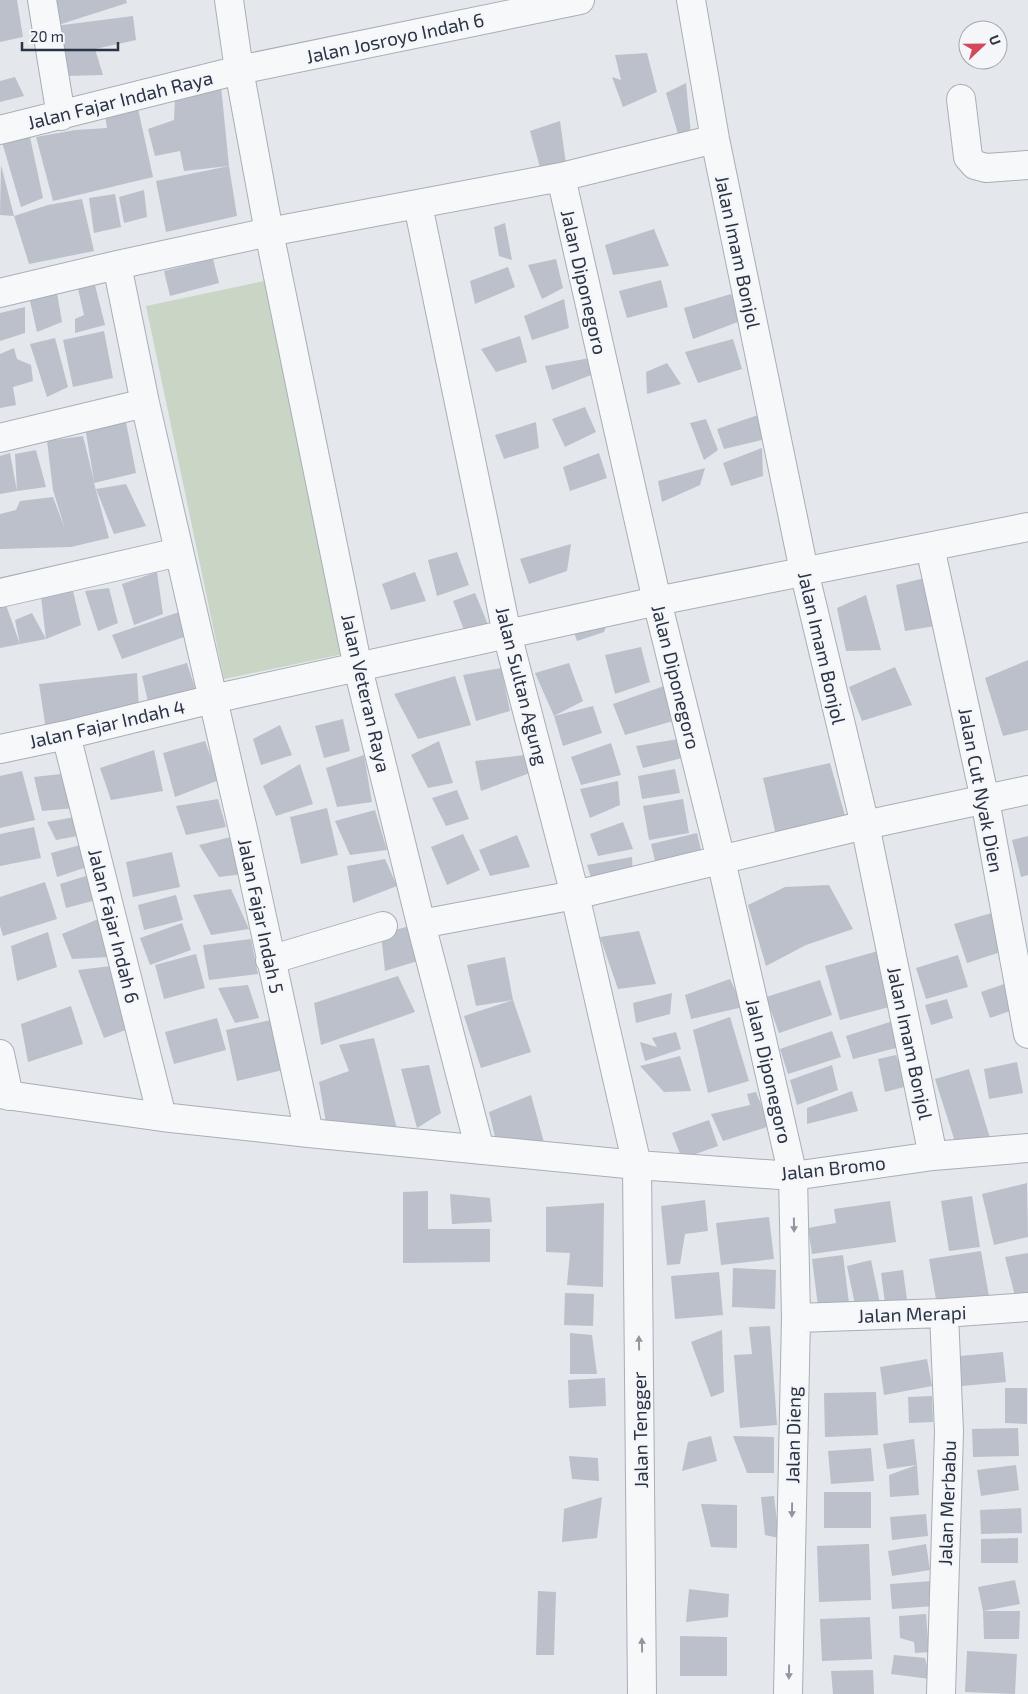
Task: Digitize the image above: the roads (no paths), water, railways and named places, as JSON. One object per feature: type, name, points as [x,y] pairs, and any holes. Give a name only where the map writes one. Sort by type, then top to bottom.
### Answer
[{"type":"street","points":[[42,0],[61,116]]},
{"type":"street","name":"Jalan Veteran Raya","points":[[229,0],[239,70],[268,232],[358,668],[421,924],[480,1150]]},
{"type":"street","name":"Jalan Josroyo Indah 6","points":[[239,70],[580,0]]},
{"type":"street","name":"Jalan Imam Bonjol","points":[[692,0],[715,139],[804,571],[865,826],[933,1156]]},
{"type":"street","name":"Jalan Fajar Indah Raya","points":[[0,130],[239,70]]},
{"type":"street","points":[[961,99],[968,156],[975,165],[986,168],[1028,164]]},
{"type":"street","points":[[0,293],[116,265],[268,232],[418,205],[560,176],[715,139]]},
{"type":"street","name":"Jalan Diponegoro","points":[[560,176],[657,601],[721,860],[793,1176]]},
{"type":"street","name":"Jalan Sultan Agung","points":[[418,205],[507,634],[576,895],[637,1165]]},
{"type":"street","name":"Jalan Fajar Indah 5","points":[[116,265],[145,403],[244,834],[309,1134]]},
{"type":"street","points":[[0,438],[145,403]]},
{"type":"street","name":"Jalan Fajar Indah 4","points":[[0,749],[66,736],[213,699],[657,601],[1028,527]]},
{"type":"street","name":"Jalan Cut Nyak Dien","points":[[930,547],[985,800],[1028,1034]]},
{"type":"street","points":[[0,593],[179,552]]},
{"type":"street","name":"Jalan Fajar Indah 6","points":[[66,736],[162,1117]]},
{"type":"street","points":[[421,924],[576,895],[865,826],[1028,790]]},
{"type":"street","points":[[270,960],[383,926]]},
{"type":"street","points":[[0,1054],[5,1095]]},
{"type":"street","name":"Jalan Bromo","points":[[5,1095],[162,1117],[309,1134],[637,1165],[793,1176],[933,1156],[1028,1148]]},
{"type":"street","name":"Jalan Tengger","points":[[637,1165],[642,1694]]},
{"type":"street","name":"Jalan Dieng","points":[[788,1694],[796,1318],[793,1176]]},
{"type":"street","name":"Jalan Merapi","points":[[796,1318],[944,1313],[1028,1307]]},
{"type":"street","name":"Jalan Merbabu","points":[[941,1694],[949,1432],[944,1313]]}]
